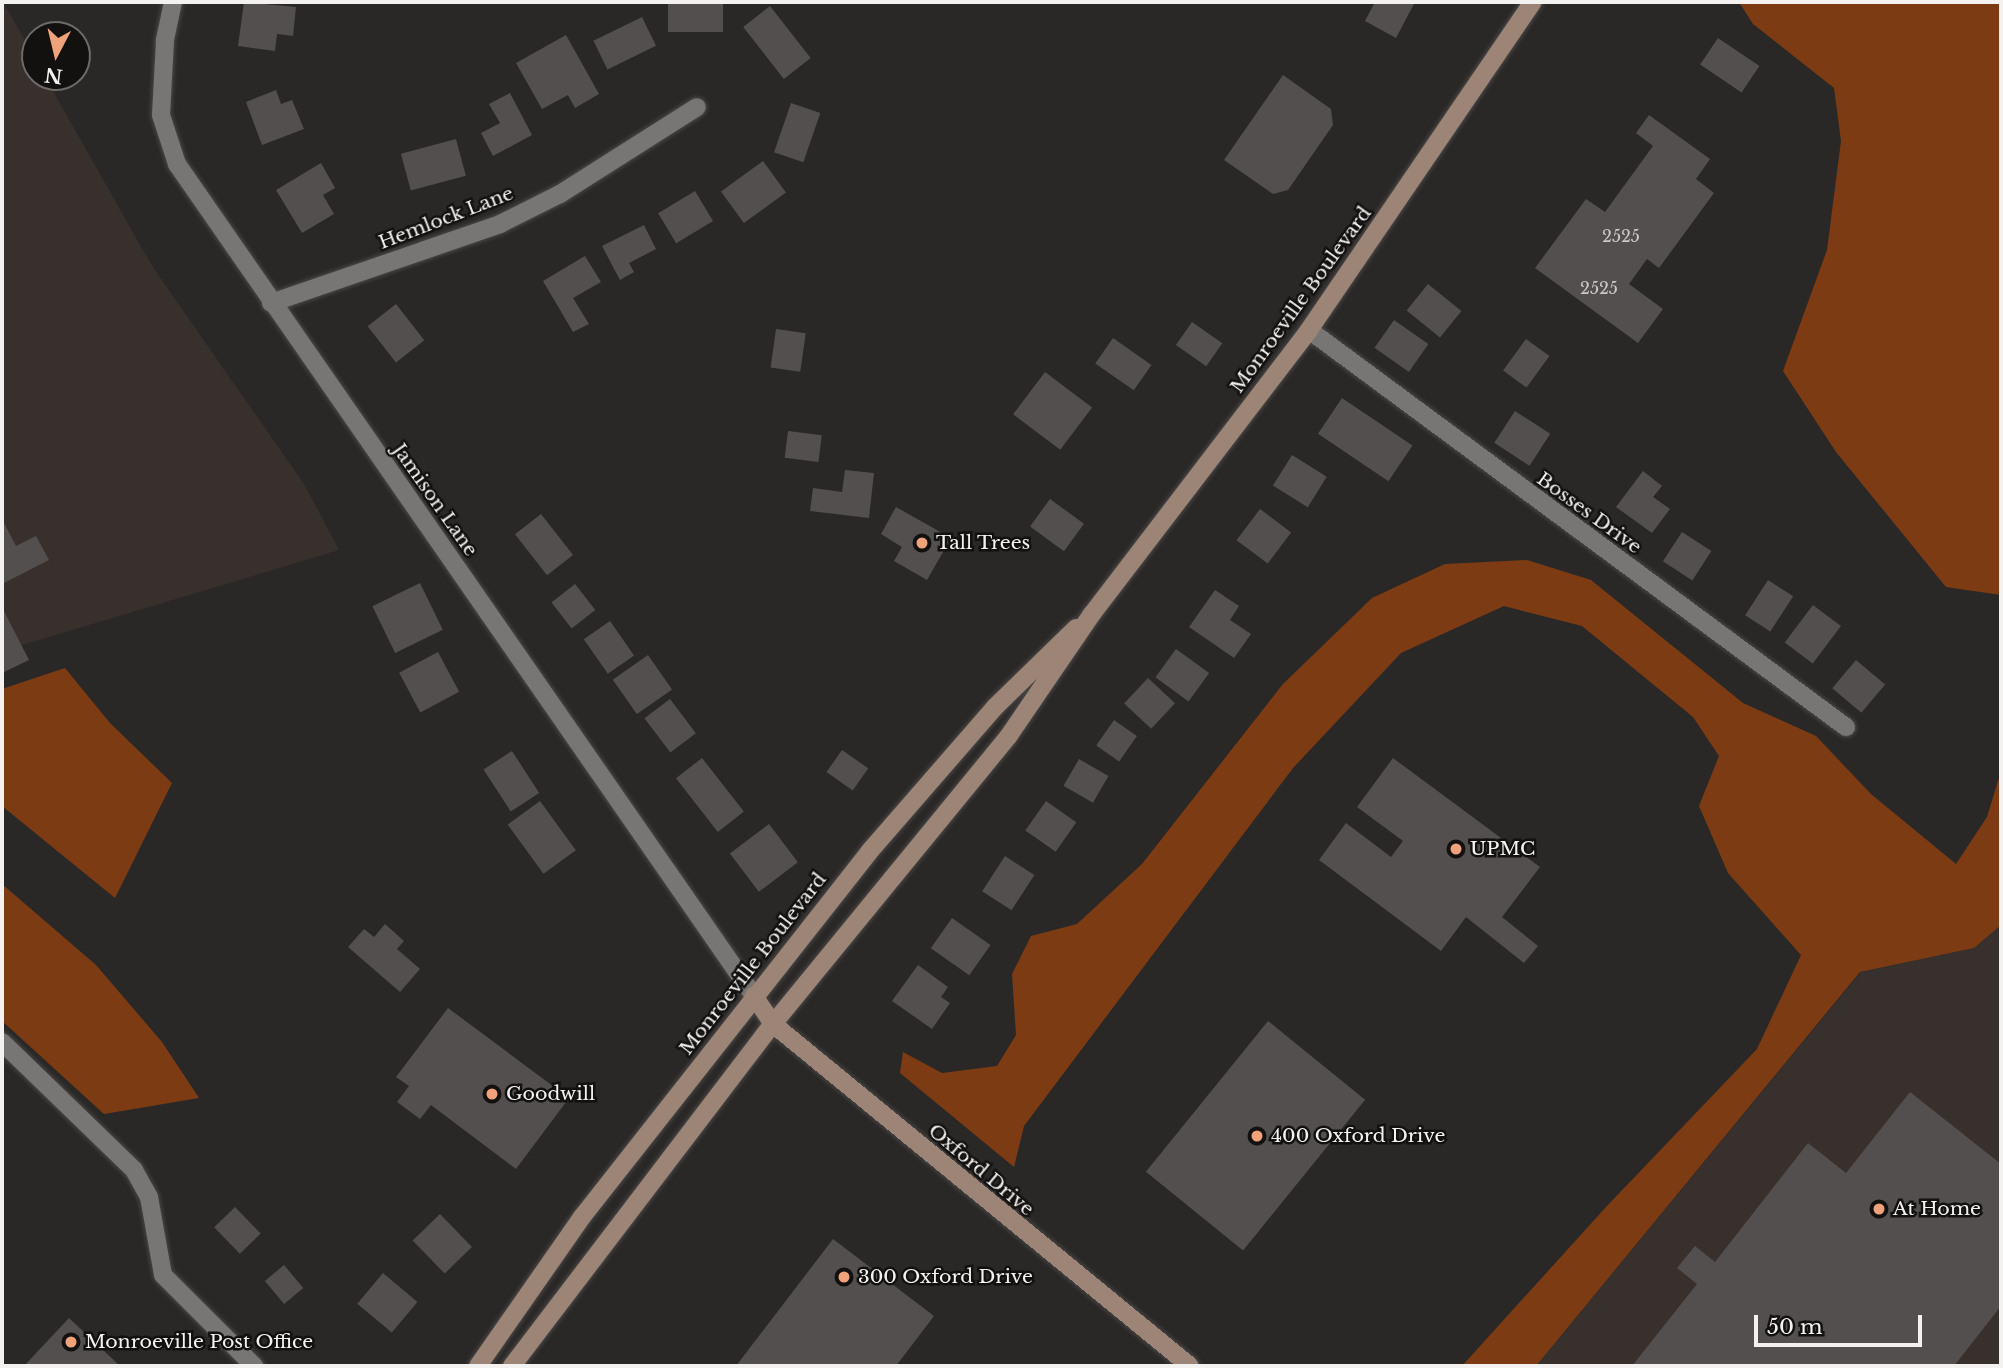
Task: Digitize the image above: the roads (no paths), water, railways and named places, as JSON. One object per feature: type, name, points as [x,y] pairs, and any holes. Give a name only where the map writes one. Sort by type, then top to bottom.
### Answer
[{"type":"main road","name":"Monroeville Boulevard","points":[[512,1366],[773,1024],[1008,737],[1092,614],[1309,330],[1533,2]]},
{"type":"main road","name":"Monroeville Boulevard","points":[[478,1366],[582,1217],[754,996],[943,763],[1048,652],[1092,614]]},
{"type":"main road","name":"Oxford Drive","points":[[754,996],[773,1024],[1190,1366]]},
{"type":"street","name":"Jamison Lane","points":[[173,2],[162,89],[166,143],[271,303],[754,996]]},
{"type":"street","name":"Hemlock Lane","points":[[271,303],[500,223],[561,194],[697,107]]},
{"type":"street","name":"Bosses Drive","points":[[1309,330],[1846,727]]},
{"type":"street","points":[[2,1042],[134,1170],[149,1197],[163,1275],[254,1365]]},
{"type":"place","name":"Tall Trees","points":[[922,543]]},
{"type":"place","name":"UPMC","points":[[1456,849]]},
{"type":"place","name":"Goodwill","points":[[492,1094]]},
{"type":"place","name":"400 Oxford Drive","points":[[1257,1136]]},
{"type":"place","name":"At Home","points":[[1879,1209]]},
{"type":"place","name":"300 Oxford Drive","points":[[844,1277]]},
{"type":"place","name":"Monroeville Post Office","points":[[71,1342]]}]
